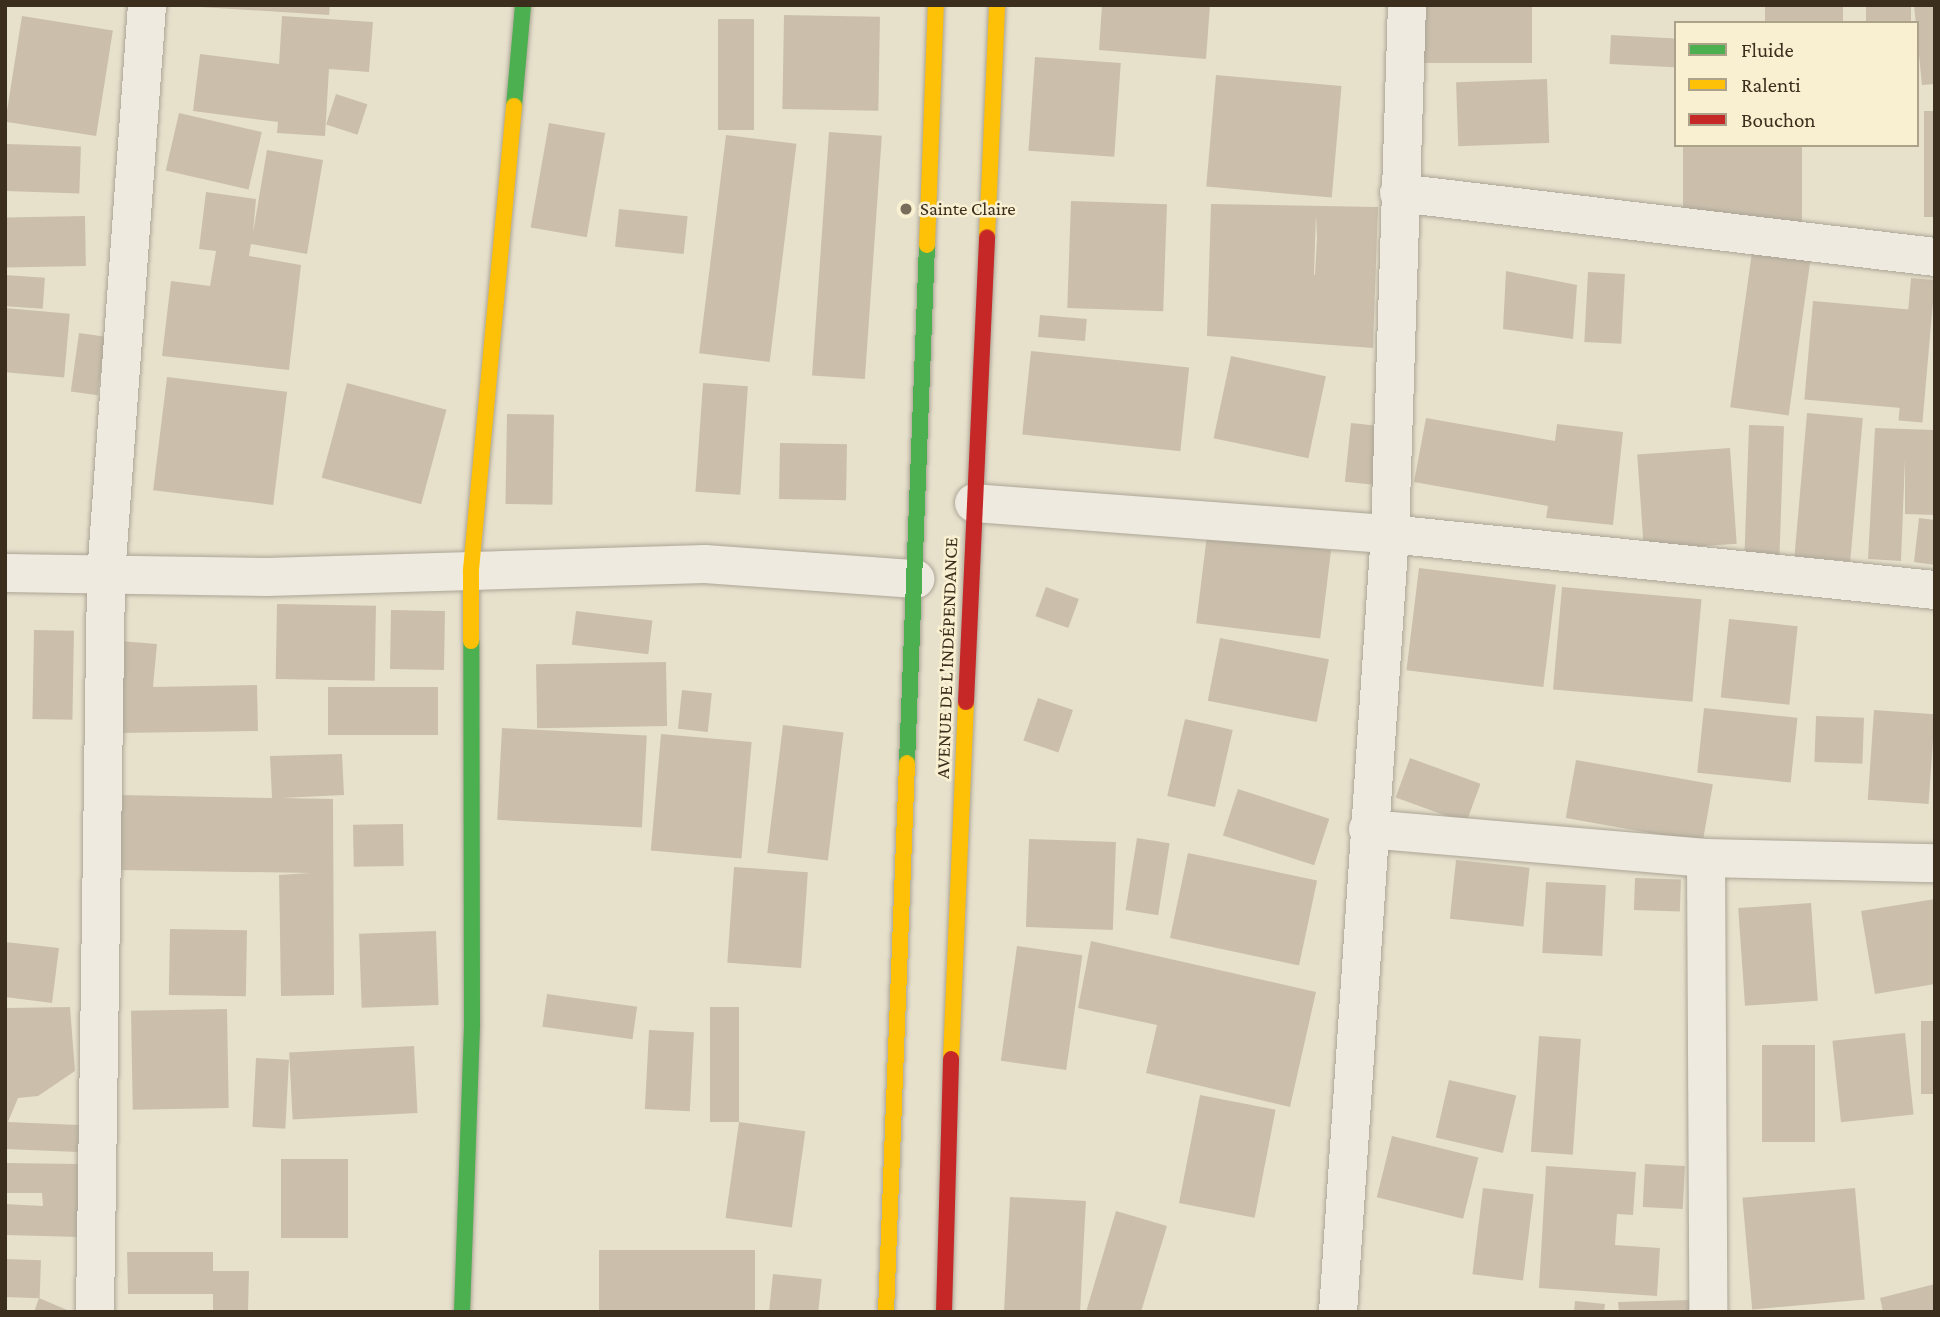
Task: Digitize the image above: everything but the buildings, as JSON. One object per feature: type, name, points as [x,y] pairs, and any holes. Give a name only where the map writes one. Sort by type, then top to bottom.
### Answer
[{"type":"street","points":[[95,1312],[106,576],[148,5]]},
{"type":"street","points":[[462,1312],[472,1023],[471,570],[523,5]]},
{"type":"street","name":"AVENUE DE L'INDÉPENDANCE","points":[[886,1312],[936,5]]},
{"type":"street","name":"AVENUE DE L'INDÉPENDANCE","points":[[944,1312],[953,986],[997,5]]},
{"type":"street","points":[[1338,1312],[1368,829],[1390,534],[1406,5]]},
{"type":"street","points":[[1399,193],[1935,257]]},
{"type":"street","points":[[974,503],[1390,534],[1935,590]]},
{"type":"street","points":[[5,573],[267,577],[705,564],[915,579]]},
{"type":"street","points":[[1368,829],[1706,858],[1935,863]]},
{"type":"street","points":[[1706,858],[1708,1312]]},
{"type":"traffic: fast","points":[[514,106],[523,5]]},
{"type":"traffic: fast","points":[[907,763],[927,245]]},
{"type":"traffic: fast","points":[[462,1312],[472,1023],[471,641]]},
{"type":"traffic: slow","points":[[927,245],[936,5]]},
{"type":"traffic: slow","points":[[987,237],[997,5]]},
{"type":"traffic: slow","points":[[471,641],[471,570],[514,106]]},
{"type":"traffic: slow","points":[[951,1059],[966,702]]},
{"type":"traffic: slow","points":[[886,1312],[907,763]]},
{"type":"traffic: jam","points":[[966,702],[987,237]]},
{"type":"traffic: jam","points":[[944,1312],[951,1059]]},
{"type":"place","name":"Sainte Claire","points":[[906,209]]}]
